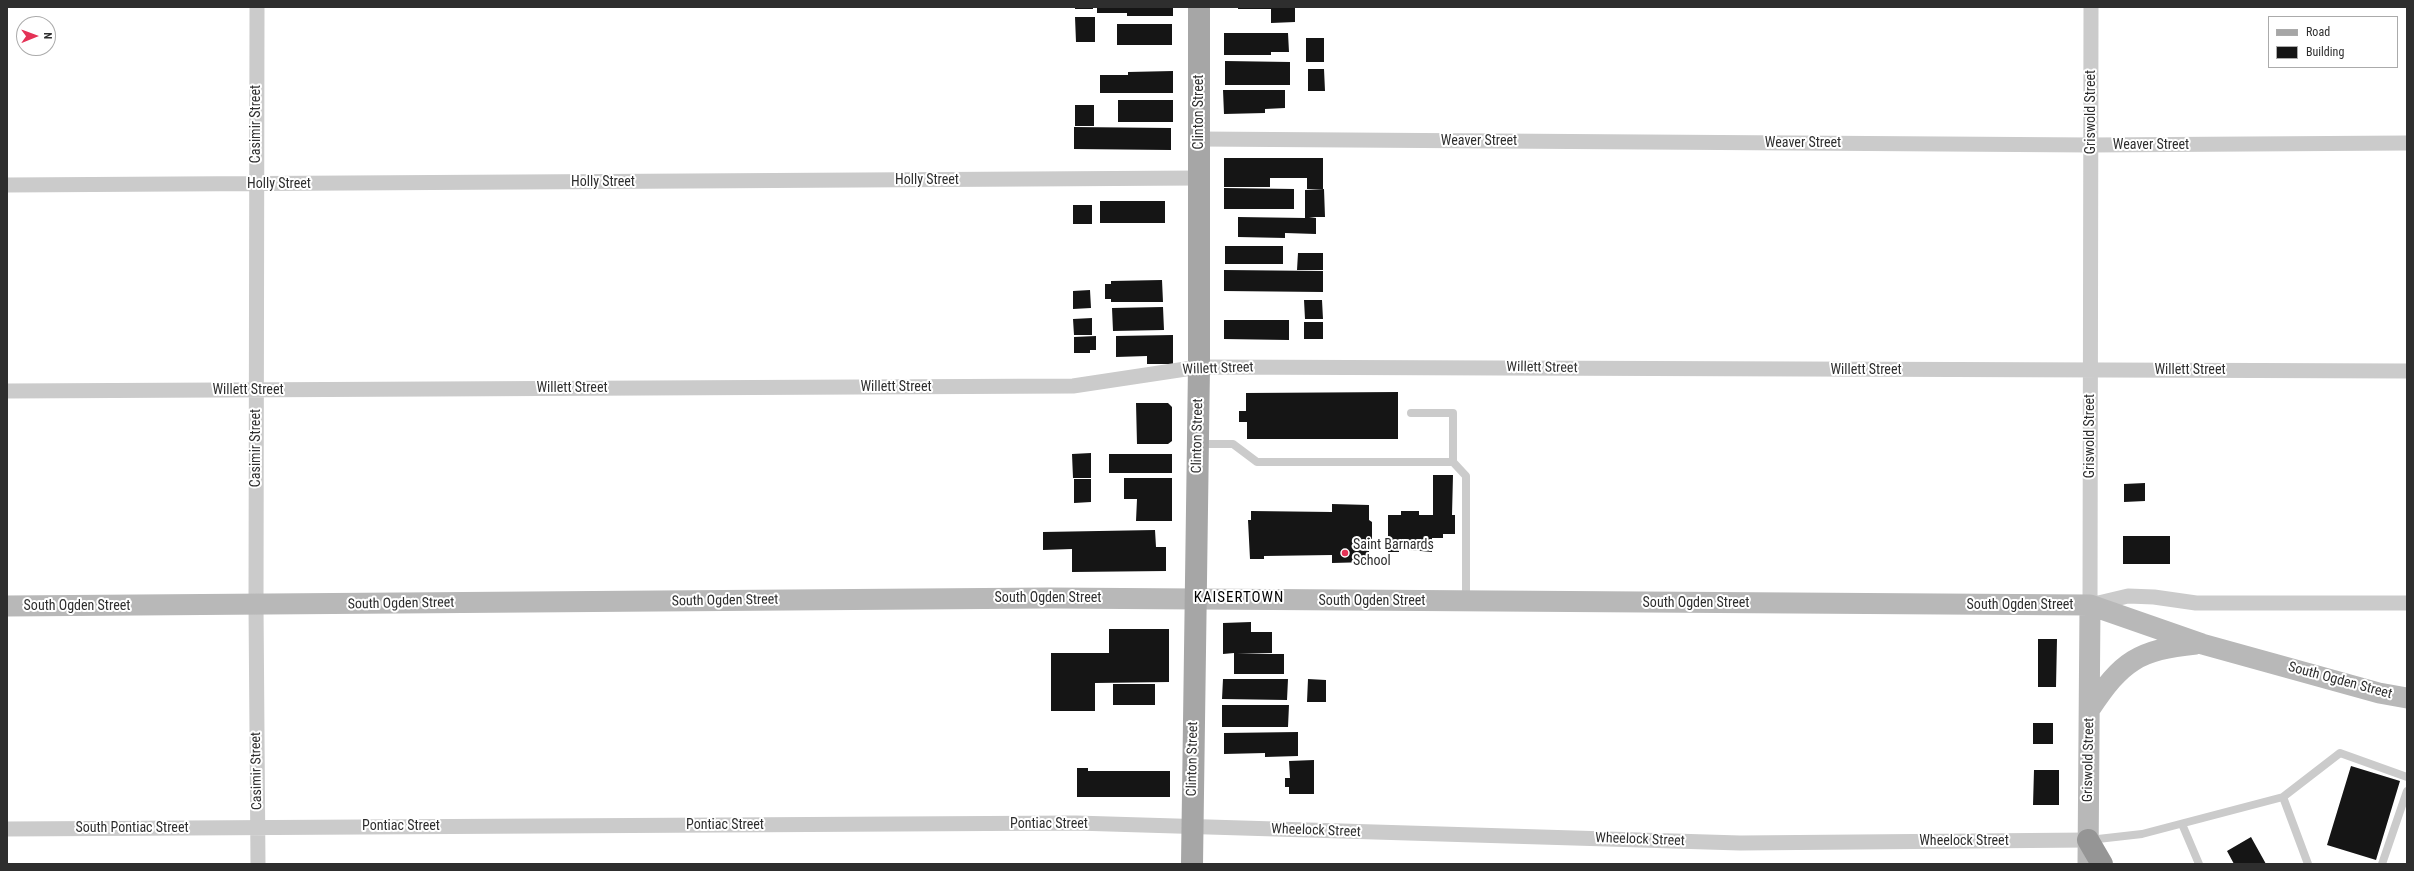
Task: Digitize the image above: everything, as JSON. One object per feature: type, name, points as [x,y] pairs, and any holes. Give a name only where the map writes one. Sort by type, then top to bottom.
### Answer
[{"type":"highway","points":[[2088,840],[2102,864]]},
{"type":"main road","name":"Clinton Street","points":[[1192,864],[1199,367],[1199,7]]},
{"type":"street","name":"Casimir Street","points":[[256,7],[256,605],[258,864]]},
{"type":"street","name":"Griswold Street","points":[[2088,864],[2090,710],[2091,7]]},
{"type":"street","name":"Weaver Street","points":[[1199,139],[2091,145],[2407,143]]},
{"type":"street","name":"Holly Street","points":[[7,184],[256,184],[1199,178]]},
{"type":"street","name":"Willett Street","points":[[7,391],[1073,386],[1199,367],[2407,371]]},
{"type":"street","name":"South Ogden Street","points":[[7,606],[1049,598],[2090,605],[2128,596],[2154,597],[2196,603],[2407,604]]},
{"type":"street","name":"South Ogden Street","points":[[2090,605],[2202,644],[2379,693],[2407,698]]},
{"type":"street","points":[[2090,710],[2109,681],[2130,662],[2160,650],[2202,644]]},
{"type":"street","name":"Pontiac Street","points":[[258,827],[1076,823],[1192,827]]},
{"type":"street","name":"South Pontiac Street","points":[[7,829],[258,827]]},
{"type":"street","name":"Wheelock Street","points":[[1192,827],[1732,842],[2088,840]]},
{"type":"lane","points":[[1411,413],[1453,413],[1453,462],[1466,476],[1466,602]]},
{"type":"lane","points":[[1198,444],[1233,444],[1256,462],[1453,462]]},
{"type":"lane","points":[[2088,840],[2142,834],[2283,797],[2340,753],[2407,777]]},
{"type":"lane","points":[[2382,864],[2407,791]]},
{"type":"lane","points":[[2283,797],[2308,864]]},
{"type":"lane","points":[[2182,824],[2199,864]]},
{"type":"building","points":[[1075,7],[1093,7],[1093,9],[1075,9]]},
{"type":"building","points":[[1097,7],[1173,7],[1173,16],[1127,16],[1127,13],[1097,13]]},
{"type":"building","points":[[1238,7],[1295,7],[1295,22],[1271,23],[1271,9],[1238,9]]},
{"type":"building","points":[[1075,17],[1095,17],[1095,42],[1076,42]]},
{"type":"building","points":[[1117,24],[1172,24],[1172,45],[1117,45]]},
{"type":"building","points":[[1224,33],[1288,33],[1289,52],[1271,52],[1271,55],[1224,55]]},
{"type":"building","points":[[1306,38],[1324,38],[1324,62],[1306,62]]},
{"type":"building","points":[[1225,61],[1290,62],[1290,85],[1225,85]]},
{"type":"building","points":[[1308,69],[1324,69],[1325,91],[1308,91]]},
{"type":"building","points":[[1173,71],[1173,93],[1100,93],[1100,75],[1128,75],[1128,72]]},
{"type":"building","points":[[1223,90],[1285,90],[1285,108],[1265,109],[1265,113],[1224,114]]},
{"type":"building","points":[[1118,100],[1173,100],[1173,122],[1118,122]]},
{"type":"building","points":[[1075,105],[1094,105],[1094,126],[1075,126]]},
{"type":"building","points":[[1074,127],[1171,128],[1171,150],[1074,149]]},
{"type":"building","points":[[1224,158],[1323,158],[1323,189],[1307,189],[1307,178],[1270,178],[1270,187],[1224,187]]},
{"type":"building","points":[[1224,188],[1294,189],[1294,209],[1224,209]]},
{"type":"building","points":[[1324,189],[1325,217],[1309,217],[1316,218],[1316,234],[1285,233],[1285,238],[1238,237],[1238,217],[1305,218],[1305,190]]},
{"type":"building","points":[[1100,201],[1165,201],[1165,223],[1100,223]]},
{"type":"building","points":[[1073,205],[1092,205],[1092,224],[1073,224]]},
{"type":"building","points":[[1225,246],[1283,246],[1283,264],[1225,264]]},
{"type":"building","points":[[1298,253],[1323,253],[1323,270],[1297,270]]},
{"type":"building","points":[[1224,270],[1323,271],[1323,292],[1224,291]]},
{"type":"building","points":[[1162,280],[1163,302],[1111,302],[1111,299],[1105,299],[1105,284],[1111,284],[1111,281]]},
{"type":"building","points":[[1090,290],[1091,308],[1073,309],[1073,291]]},
{"type":"building","points":[[1304,300],[1322,300],[1323,319],[1305,319]]},
{"type":"building","points":[[1163,307],[1164,330],[1113,331],[1112,308]]},
{"type":"building","points":[[1092,318],[1092,335],[1074,335],[1073,319]]},
{"type":"building","points":[[1224,320],[1289,320],[1289,340],[1224,339]]},
{"type":"building","points":[[1304,322],[1323,322],[1323,339],[1304,339]]},
{"type":"building","points":[[1173,335],[1173,364],[1147,364],[1147,356],[1116,357],[1116,336]]},
{"type":"building","points":[[1096,336],[1096,350],[1090,350],[1090,353],[1074,353],[1074,337]]},
{"type":"building","points":[[1398,392],[1398,439],[1247,439],[1247,422],[1239,422],[1239,411],[1246,411],[1246,393]]},
{"type":"building","points":[[1136,403],[1168,403],[1172,407],[1172,441],[1168,444],[1137,444]]},
{"type":"building","points":[[1091,453],[1091,478],[1073,478],[1072,454]]},
{"type":"building","points":[[1109,454],[1172,454],[1172,473],[1109,473]]},
{"type":"building","points":[[1433,475],[1453,475],[1452,515],[1455,515],[1455,534],[1443,534],[1443,538],[1432,538],[1432,552],[1399,549],[1399,552],[1388,552],[1388,515],[1401,515],[1401,511],[1419,511],[1419,515],[1433,515]]},
{"type":"building","points":[[1124,478],[1172,478],[1172,521],[1136,521],[1137,499],[1124,499]]},
{"type":"building","points":[[1074,479],[1091,479],[1091,502],[1074,503]]},
{"type":"building","points":[[2145,483],[2145,501],[2124,502],[2124,484]]},
{"type":"building","points":[[1332,504],[1369,505],[1369,520],[1372,522],[1372,546],[1369,549],[1369,562],[1332,563],[1332,555],[1264,556],[1264,559],[1250,559],[1248,520],[1251,520],[1251,511],[1332,512]]},
{"type":"building","points":[[1155,530],[1156,547],[1166,547],[1166,571],[1072,572],[1072,549],[1043,550],[1043,532]]},
{"type":"building","points":[[2123,536],[2170,536],[2170,564],[2123,564]]},
{"type":"building","points":[[1251,622],[1251,632],[1272,632],[1272,653],[1237,654],[1284,654],[1284,674],[1234,674],[1234,653],[1223,654],[1223,623]]},
{"type":"building","points":[[1109,629],[1169,629],[1169,682],[1095,683],[1095,711],[1051,711],[1051,653],[1109,653]]},
{"type":"building","points":[[2038,639],[2057,639],[2056,687],[2038,687]]},
{"type":"building","points":[[1223,679],[1288,679],[1287,700],[1222,699]]},
{"type":"building","points":[[1308,679],[1326,680],[1326,702],[1307,702]]},
{"type":"building","points":[[1113,684],[1155,684],[1155,705],[1113,705]]},
{"type":"building","points":[[1222,705],[1289,705],[1288,727],[1222,727]]},
{"type":"building","points":[[2033,723],[2053,723],[2053,744],[2033,744]]},
{"type":"building","points":[[1298,732],[1298,756],[1265,757],[1265,753],[1224,754],[1224,733]]},
{"type":"building","points":[[1314,760],[1314,794],[1289,794],[1289,787],[1285,787],[1285,778],[1290,778],[1289,761]]},
{"type":"building","points":[[2351,766],[2400,781],[2376,860],[2327,845]]},
{"type":"building","points":[[1077,768],[1088,768],[1088,771],[1170,771],[1170,797],[1077,797]]},
{"type":"building","points":[[2034,770],[2059,770],[2059,805],[2033,805]]},
{"type":"building","points":[[2251,837],[2266,864],[2234,864],[2227,851]]},
{"type":"place","name":"Saint Barnards School","points":[[1345,553]]},
{"type":"district","name":"KAISERTOWN","points":[[1239,598]]}]
